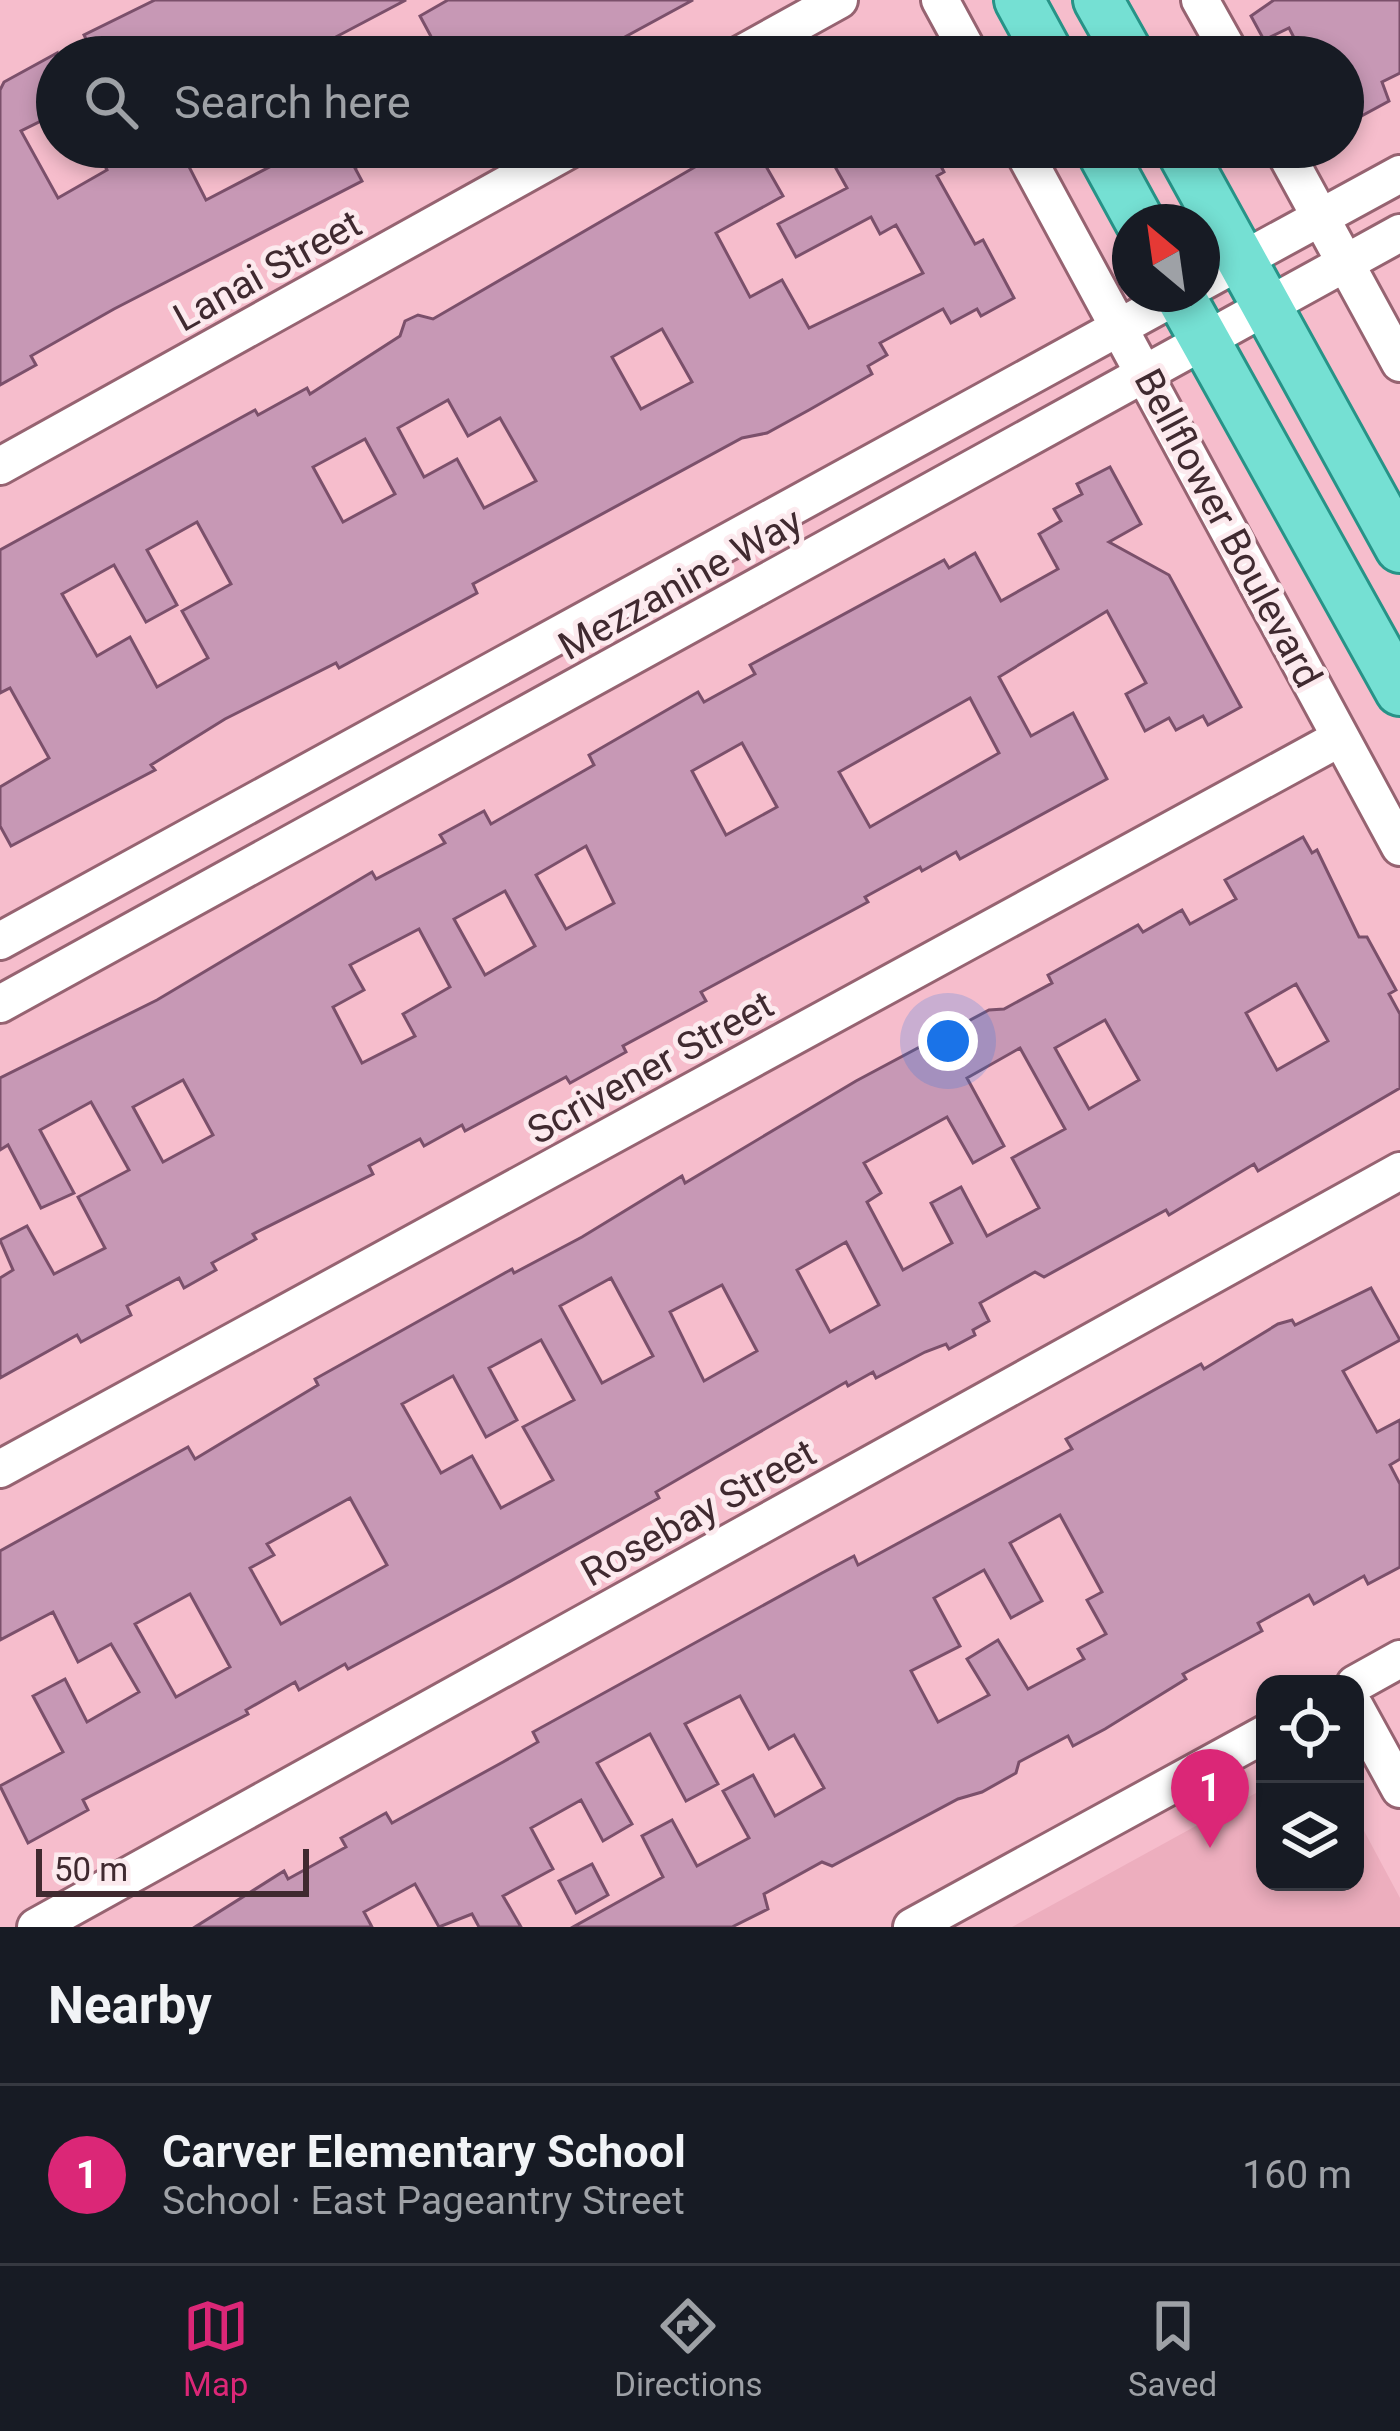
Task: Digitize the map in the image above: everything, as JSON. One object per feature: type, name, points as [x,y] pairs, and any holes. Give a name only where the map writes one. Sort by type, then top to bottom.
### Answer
[{"type":"main road","points":[[1019,0],[1039,36]]},
{"type":"main road","points":[[1098,0],[1118,36]]},
{"type":"main road","points":[[1111,168],[1130,204]]},
{"type":"main road","points":[[1186,168],[1221,271],[1267,307],[1400,548]]},
{"type":"main road","name":"Bellflower Boulevard","points":[[1190,312],[1400,691]]},
{"type":"street","points":[[774,36],[839,0]]},
{"type":"street","points":[[940,0],[960,36]]},
{"type":"street","points":[[1200,0],[1220,36]]},
{"type":"street","name":"Lanai Street","points":[[0,466],[536,168]]},
{"type":"street","name":"Bellflower Boulevard","points":[[1033,168],[1400,847]]},
{"type":"street","points":[[1294,168],[1400,363]]},
{"type":"street","points":[[1221,271],[1400,174]]},
{"type":"street","name":"Mezzanine Way","points":[[0,1004],[1400,233]]},
{"type":"street","name":"Mezzanine Way","points":[[0,941],[1148,312]]},
{"type":"street","name":"Scrivener Street","points":[[0,1469],[1340,738]]},
{"type":"street","name":"Rosebay Street","points":[[36,1927],[1400,1172]]},
{"type":"street","points":[[1364,1679],[1400,1659]]},
{"type":"street","points":[[1364,1723],[1400,1789]]},
{"type":"street","points":[[912,1927],[1256,1739]]},
{"type":"shaded area","points":[[1256,1793],[1256,1891],[1364,1891],[1364,1831],[1400,1898],[1400,1927],[1012,1927]]},
{"type":"building","points":[[155,0],[406,0],[338,36],[84,35]]},
{"type":"building","points":[[448,0],[693,0],[627,36],[431,36],[420,16]]},
{"type":"building","points":[[1274,0],[1400,0],[1400,73],[1382,82],[1389,101],[1364,115],[1364,36],[1293,36],[1289,28],[1262,36],[1251,16]]},
{"type":"building","points":[[36,64],[36,124],[21,131],[36,158],[36,168],[41,168],[58,198],[106,168],[190,168],[206,200],[267,168],[355,168],[362,181],[114,309],[31,356],[36,365],[0,385],[0,90],[4,82]]},
{"type":"building","points":[[693,168],[767,168],[783,196],[716,233],[750,297],[782,280],[809,328],[923,273],[896,225],[880,234],[871,217],[796,257],[778,224],[847,188],[836,168],[942,168],[944,172],[937,176],[975,244],[983,240],[1014,298],[981,316],[977,309],[951,323],[943,309],[880,343],[887,355],[868,366],[872,374],[767,433],[742,438],[473,584],[477,593],[339,668],[336,663],[225,719],[151,765],[155,770],[11,846],[0,826],[0,787],[49,758],[10,688],[0,693],[0,550],[255,410],[258,415],[307,388],[310,394],[400,336],[405,321],[418,315],[433,319]],"holes":[[[662,329],[692,382],[641,409],[612,357]],[[448,400],[468,436],[500,418],[536,481],[484,508],[457,459],[424,477],[398,428]],[[365,439],[395,494],[343,522],[313,467]],[[197,522],[231,584],[182,611],[208,658],[157,687],[130,637],[97,656],[62,594],[114,565],[146,622],[177,605],[147,550]]]},
{"type":"building","points":[[1110,467],[1141,524],[1109,542],[1169,575],[1241,707],[1208,725],[1203,716],[1176,730],[1169,718],[1145,731],[1126,694],[1146,683],[1107,611],[999,677],[1031,736],[1073,713],[1107,779],[960,859],[956,852],[865,897],[868,902],[701,992],[706,1001],[623,1046],[626,1052],[570,1083],[566,1077],[465,1131],[462,1125],[424,1146],[420,1139],[369,1166],[373,1174],[253,1234],[256,1239],[212,1263],[216,1270],[184,1288],[179,1278],[127,1306],[131,1315],[81,1342],[77,1335],[0,1378],[0,1278],[13,1270],[0,1240],[27,1226],[54,1274],[105,1248],[78,1197],[129,1170],[91,1102],[40,1130],[74,1193],[41,1208],[8,1145],[0,1150],[0,1078],[157,1000],[372,872],[376,879],[445,843],[440,835],[484,811],[491,824],[594,765],[589,755],[698,692],[704,702],[755,674],[750,665],[944,560],[949,568],[975,553],[1001,601],[1058,569],[1039,534],[1061,521],[1054,509],[1082,494],[1077,484]],"holes":[[[970,698],[999,753],[870,827],[839,772]],[[742,743],[777,807],[726,835],[692,771]],[[586,846],[614,903],[566,929],[536,875]],[[505,891],[535,946],[485,975],[454,919]],[[419,929],[450,987],[403,1014],[415,1036],[362,1063],[333,1007],[364,990],[350,965]],[[183,1080],[213,1135],[163,1162],[133,1107]]]},
{"type":"building","points":[[1303,837],[1312,853],[1317,850],[1359,937],[1367,937],[1396,990],[1389,994],[1400,1014],[1400,1088],[1258,1171],[1254,1164],[1169,1215],[1166,1210],[1044,1277],[1035,1272],[980,1303],[989,1321],[973,1330],[975,1335],[949,1349],[946,1344],[925,1352],[876,1378],[873,1372],[848,1386],[846,1382],[656,1492],[659,1498],[498,1588],[348,1669],[345,1664],[299,1690],[295,1682],[246,1710],[248,1714],[83,1800],[88,1810],[28,1843],[0,1786],[63,1752],[33,1696],[65,1679],[87,1722],[139,1692],[111,1644],[78,1662],[53,1612],[0,1640],[0,1551],[188,1447],[195,1459],[318,1385],[315,1379],[512,1269],[514,1273],[582,1237],[682,1176],[685,1183],[856,1081],[989,1010],[1004,1009],[1052,983],[1048,975],[1138,925],[1143,932],[1182,910],[1190,924],[1236,899],[1225,880]],"holes":[[[1296,984],[1328,1041],[1277,1070],[1246,1013]],[[1105,1020],[1139,1080],[1089,1109],[1055,1048]],[[1020,1048],[1065,1129],[1012,1158],[1039,1208],[987,1236],[961,1187],[931,1203],[952,1243],[903,1270],[867,1202],[881,1193],[864,1163],[947,1117],[973,1163],[1004,1146],[967,1078]],[[846,1242],[879,1305],[830,1332],[797,1270]],[[611,1278],[653,1356],[602,1383],[560,1306]],[[722,1285],[757,1351],[704,1381],[670,1312]],[[541,1340],[574,1400],[523,1427],[553,1480],[501,1508],[472,1456],[441,1473],[402,1404],[453,1376],[486,1437],[517,1420],[489,1368]],[[350,1498],[387,1565],[281,1624],[250,1568],[274,1555],[267,1544]],[[190,1594],[230,1667],[176,1697],[135,1624]]]},
{"type":"building","points":[[1371,1288],[1400,1340],[1343,1371],[1377,1432],[1400,1420],[1400,1459],[1390,1465],[1400,1484],[1400,1567],[1368,1584],[1364,1576],[1314,1604],[1309,1595],[1258,1623],[1262,1631],[1183,1674],[1186,1679],[1105,1729],[1073,1746],[1068,1736],[1019,1762],[1016,1773],[982,1792],[958,1799],[832,1866],[822,1862],[764,1894],[768,1909],[732,1927],[573,1927],[663,1877],[642,1836],[672,1820],[697,1866],[749,1838],[723,1791],[753,1775],[775,1816],[824,1788],[794,1735],[769,1749],[740,1696],[685,1724],[718,1784],[686,1801],[650,1734],[597,1763],[632,1824],[603,1841],[581,1800],[531,1828],[553,1869],[503,1896],[521,1927],[479,1927],[472,1914],[439,1927],[415,1884],[364,1912],[372,1927],[195,1927],[284,1871],[288,1879],[346,1847],[341,1838],[386,1813],[392,1823],[503,1762],[538,1742],[533,1732],[822,1573],[854,1556],[858,1565],[1072,1449],[1066,1439],[1201,1364],[1204,1369],[1278,1324],[1292,1320],[1295,1325]],"holes":[[[1060,1515],[1102,1592],[1087,1600],[1106,1634],[1078,1649],[1084,1659],[1028,1689],[998,1640],[967,1659],[989,1695],[938,1722],[911,1671],[960,1646],[934,1598],[984,1570],[1011,1618],[1042,1601],[1010,1543]]]},
{"type":"building","points":[[592,1864],[608,1895],[576,1913],[559,1881]]},
{"type":"place","name":"Carver Elementary School","points":[[1210,1848]]}]
